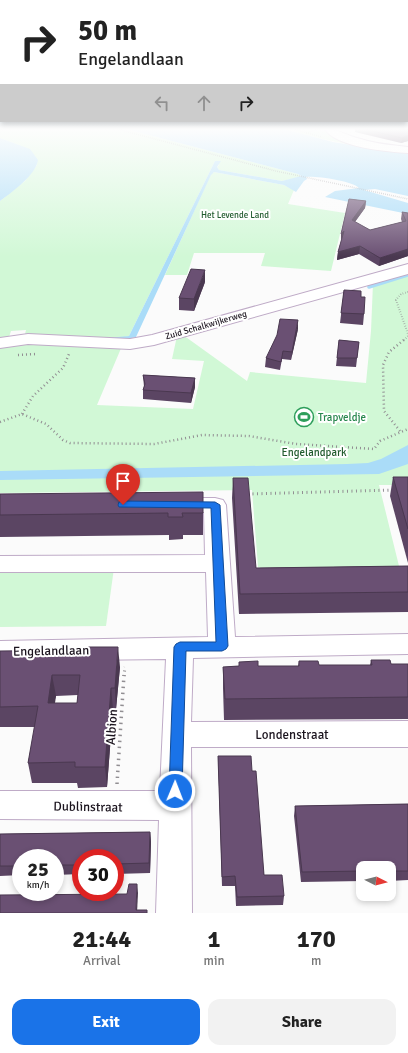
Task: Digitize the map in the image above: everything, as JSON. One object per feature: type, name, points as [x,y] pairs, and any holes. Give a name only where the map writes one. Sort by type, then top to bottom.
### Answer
[{"type":"street","name":"Zuid Schalkwijkerweg","points":[[11,337],[130,344],[169,336],[408,269]]},
{"type":"street","points":[[154,505],[215,505],[222,646]]},
{"type":"street","points":[[0,564],[219,563]]},
{"type":"street","name":"Engelandlaan","points":[[0,650],[408,644]]},
{"type":"street","points":[[174,913],[176,735],[180,647]]},
{"type":"street","name":"Londenstraat","points":[[176,735],[408,734]]},
{"type":"street","name":"Dublinstraat","points":[[0,805],[175,806]]},
{"type":"path","points":[[283,172],[306,178],[408,199]]},
{"type":"path","points":[[400,431],[384,411],[383,365],[389,352],[408,335],[396,300],[401,294],[408,292]]},
{"type":"path","points":[[0,422],[22,414],[33,396],[63,368],[69,354]]},
{"type":"path","points":[[22,414],[46,424],[63,440],[70,443],[154,444],[202,435],[249,436],[296,444],[374,449],[380,442],[400,431],[408,429]]},
{"type":"path","points":[[215,505],[226,495],[394,490]]},
{"type":"path","name":"Albion","points":[[116,806],[126,648]]},
{"type":"green space","points":[[32,172],[210,172],[129,336],[121,338],[25,334],[26,330],[11,331],[9,337],[0,338],[0,201],[25,181]]},
{"type":"green space","name":"Het Levende Land","points":[[214,172],[284,185],[294,190],[288,204],[345,213],[331,271],[261,266],[265,253],[194,253],[187,275],[165,275],[211,174]]},
{"type":"green space","points":[[228,172],[289,172],[298,174],[301,177],[282,181]]},
{"type":"green space","name":"Engelandpark","points":[[408,272],[408,485],[379,485],[400,570],[261,571],[260,567],[258,567],[252,490],[0,493],[0,345],[25,341],[78,347],[84,343],[122,346],[97,405],[193,409],[204,361],[172,359],[177,336],[183,335],[247,381],[250,372],[366,383],[371,331],[373,283]]},
{"type":"green space","points":[[114,568],[106,626],[0,627],[0,569]]},
{"type":"water","points":[[0,172],[32,172],[17,188],[0,201]]},
{"type":"water","points":[[210,172],[228,172],[282,181],[301,176],[289,172],[408,172],[408,196],[375,189],[364,190],[408,203],[408,214],[325,197],[335,191],[359,188],[355,185],[342,181],[326,178],[306,177],[307,179],[296,192],[284,185],[214,172],[211,175],[136,337],[124,340],[96,339],[129,336]]},
{"type":"water","points":[[408,445],[408,464],[379,474],[0,480],[0,471],[368,463],[381,459]]},
{"type":"building","points":[[349,199],[366,201],[352,220],[370,230],[406,221],[402,212],[408,213],[408,249],[380,258],[360,246],[338,252],[344,231],[341,234]]},
{"type":"building","points":[[191,269],[205,270],[194,299],[179,298]]},
{"type":"building","points":[[344,290],[361,291],[361,297],[365,297],[364,314],[341,313]]},
{"type":"building","points":[[280,319],[298,320],[292,352],[283,351],[281,362],[266,358],[277,335]]},
{"type":"building","points":[[339,340],[359,342],[357,358],[337,358]]},
{"type":"building","points":[[143,375],[195,378],[191,393],[143,390],[145,384]]},
{"type":"building","points":[[393,477],[408,477],[408,529]]},
{"type":"building","points":[[233,478],[248,478],[256,568],[408,566],[408,592],[240,594]]},
{"type":"building","points":[[203,492],[203,513],[182,513],[183,517],[168,517],[168,513],[0,515],[0,494]]},
{"type":"building","points":[[88,647],[118,647],[115,688],[111,688],[105,767],[75,767],[75,762],[28,763],[38,706],[0,707],[0,651],[88,650]],"holes":[[[52,675],[80,675],[77,703],[48,703]]]},
{"type":"building","points":[[371,660],[390,660],[391,664],[408,664],[408,697],[225,699],[223,667],[239,666],[239,662],[258,661],[258,666],[299,666],[299,661],[318,661],[319,665],[372,665]]},
{"type":"building","points":[[218,756],[251,756],[252,771],[256,771],[264,875],[282,875],[284,896],[237,897],[235,876],[222,877]]},
{"type":"building","points":[[408,804],[408,871],[396,871],[396,861],[356,861],[356,871],[302,872],[295,806]]},
{"type":"building","points":[[150,832],[149,863],[124,864],[124,849],[72,849],[72,865],[64,865],[64,849],[12,849],[12,866],[0,866],[0,834]]},
{"type":"building","points":[[129,884],[137,884],[136,910],[147,910],[147,913],[0,913],[0,895],[12,895],[12,901],[64,901],[64,894],[72,894],[72,901],[124,901],[124,894],[127,894]]},
{"type":"waterway","points":[[369,287],[408,275]]},
{"type":"place","name":"Trapveldje","points":[[304,417]]},
{"type":"route","points":[[123,505],[215,505],[222,646],[180,647],[175,791]]}]
